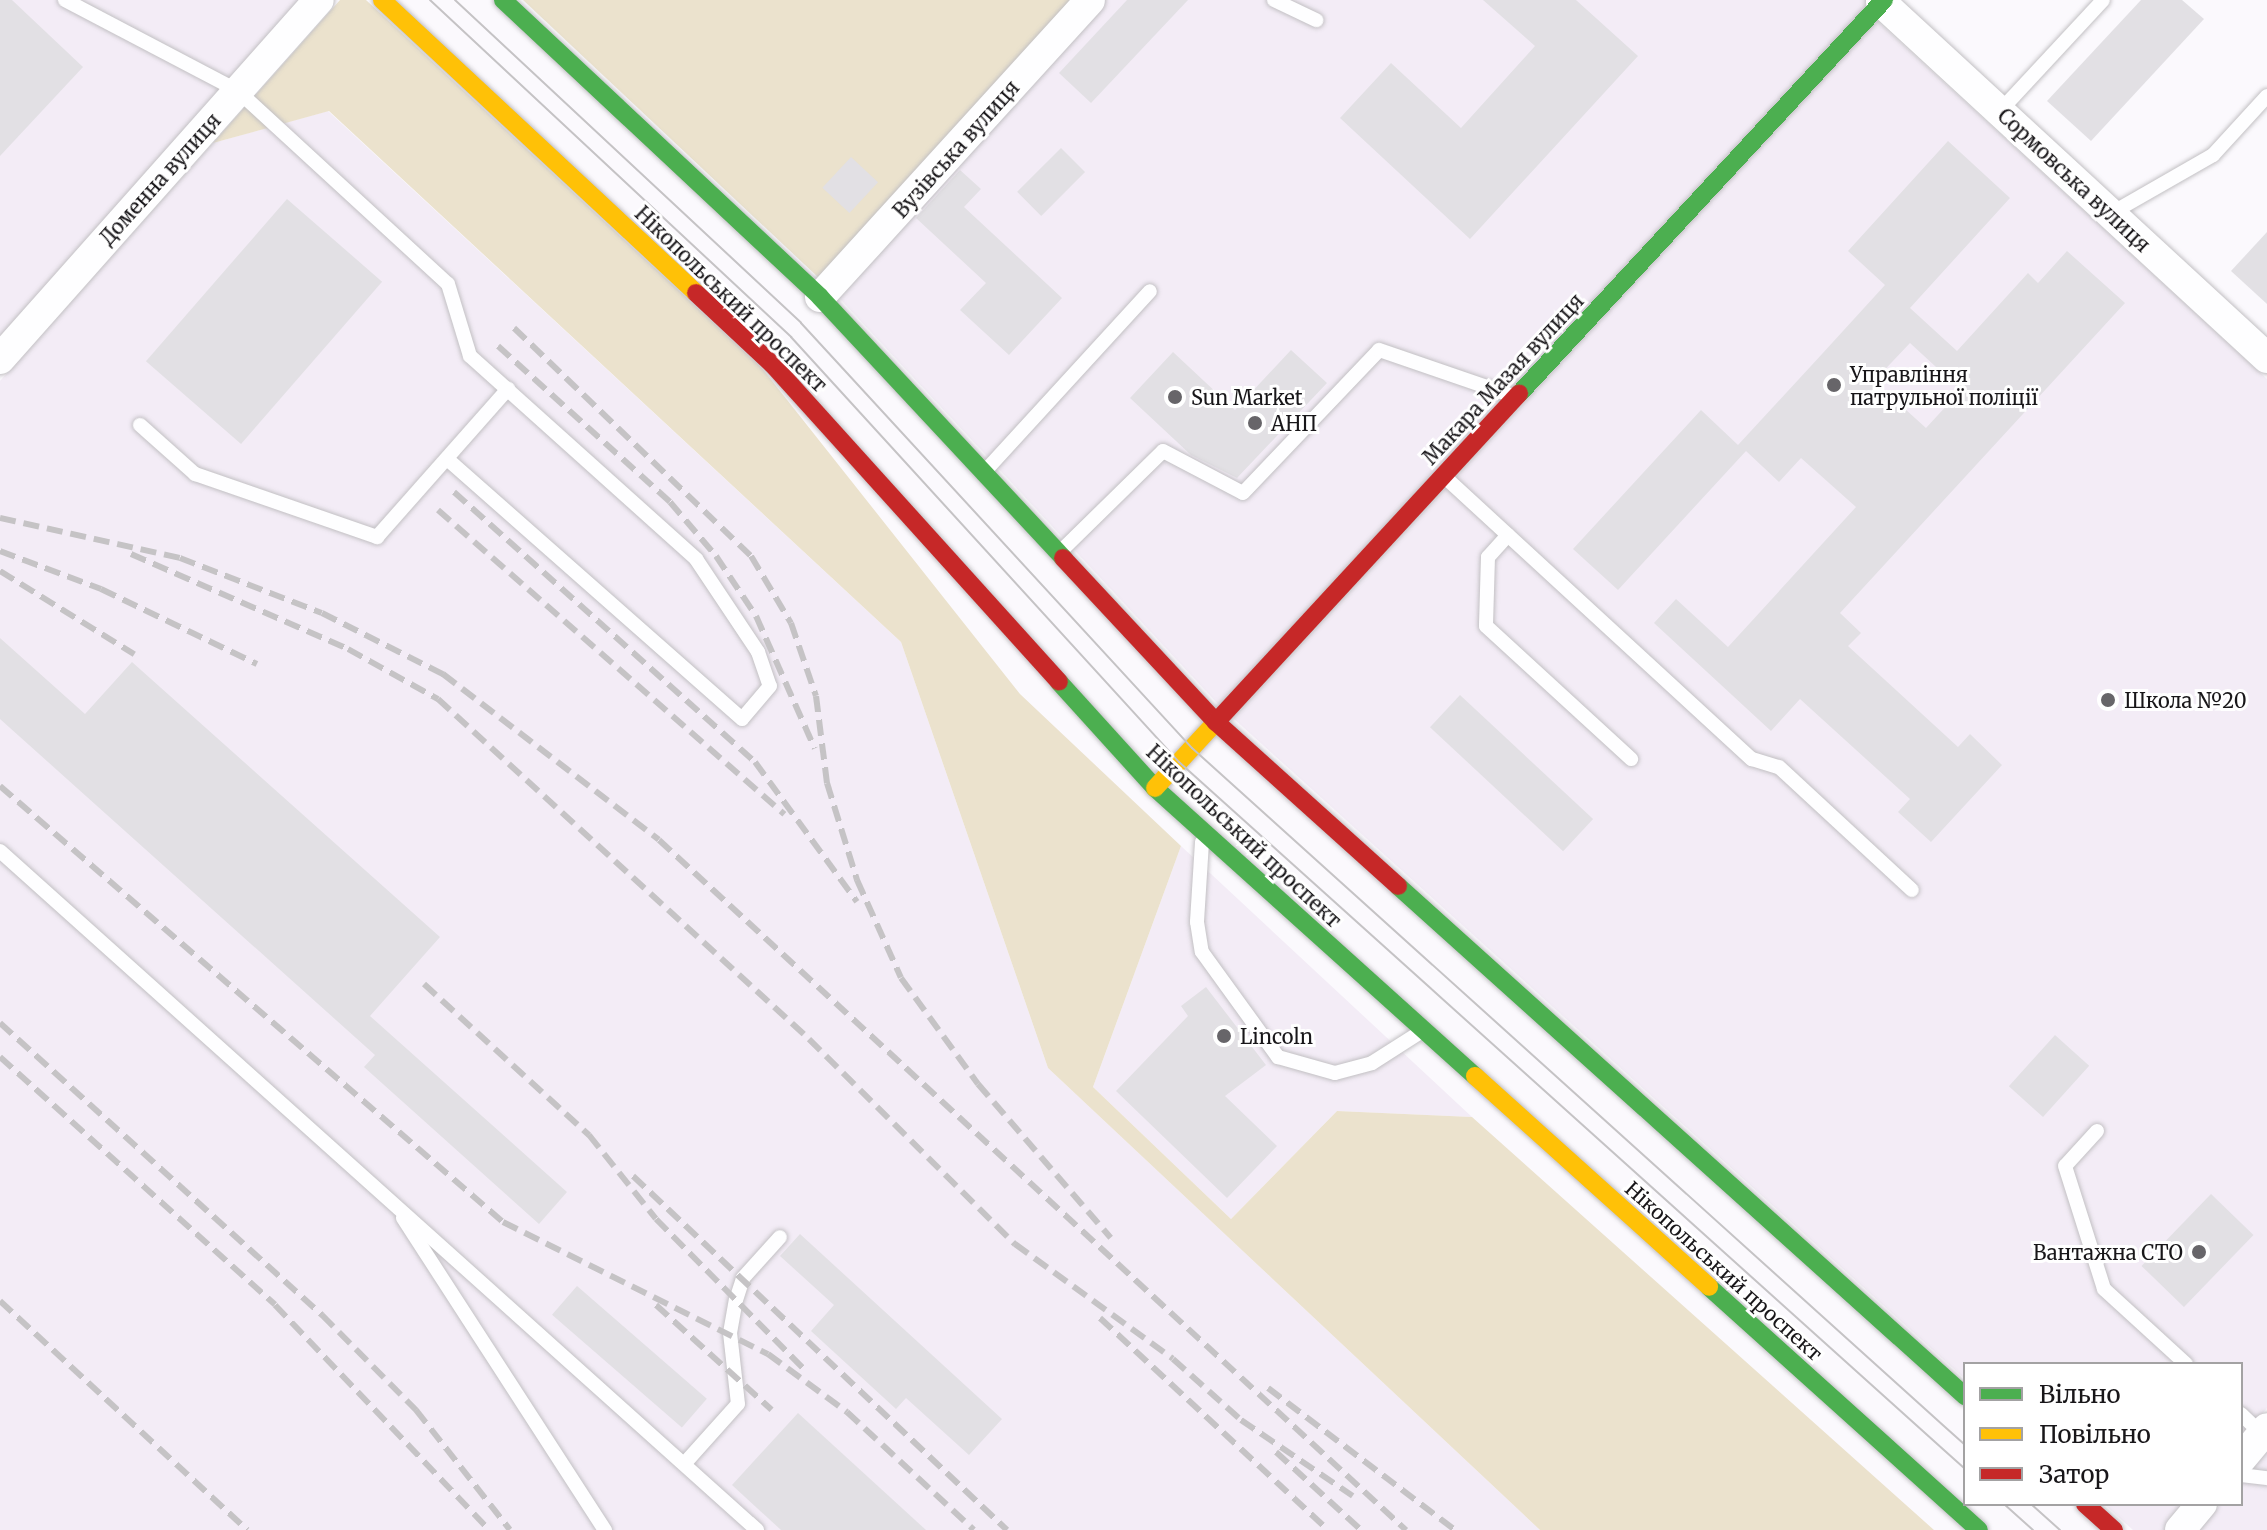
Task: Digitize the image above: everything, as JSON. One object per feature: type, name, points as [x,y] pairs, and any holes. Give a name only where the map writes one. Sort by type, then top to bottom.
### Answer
[{"type":"main road","name":"Нікопольський проспект","points":[[382,0],[772,364],[1155,788],[1979,1530]]},
{"type":"main road","points":[[503,0],[820,297],[1216,722],[1963,1394]]},
{"type":"main road","name":"Макара Мазая вулиця","points":[[1155,788],[1882,1]]},
{"type":"main road","points":[[2087,1506],[2114,1530]]},
{"type":"street","name":"Доменна вулиця","points":[[0,359],[319,0]]},
{"type":"street","name":"Вузівська вулиця","points":[[820,297],[1090,0]]},
{"type":"street","name":"Сормовська вулиця","points":[[1882,1],[2267,358]]},
{"type":"street","points":[[2243,1455],[2257,1426]]},
{"type":"street","points":[[2180,1530],[2200,1506]]},
{"type":"lane","points":[[65,0],[238,91],[448,284],[470,356],[696,559],[758,652],[770,686],[742,719],[447,459]]},
{"type":"lane","points":[[1274,0],[1316,20]]},
{"type":"lane","points":[[2000,111],[2103,0]]},
{"type":"lane","points":[[2110,214],[2213,155],[2267,96]]},
{"type":"lane","points":[[984,472],[1150,291]]},
{"type":"lane","points":[[1059,553],[1163,451],[1243,493],[1379,350],[1517,397]]},
{"type":"lane","points":[[140,425],[195,474],[377,537],[508,389]]},
{"type":"lane","points":[[1444,476],[1752,759],[1779,767],[1912,890]]},
{"type":"lane","points":[[1508,535],[1488,557],[1486,626],[1631,759]]},
{"type":"lane","points":[[1202,832],[1197,922],[1202,952],[1278,1057],[1315,1072],[1345,1071],[1372,1063],[1423,1031]]},
{"type":"lane","points":[[0,851],[757,1530]]},
{"type":"lane","points":[[2097,1131],[2065,1166],[2104,1289],[2184,1362]]},
{"type":"lane","points":[[391,1201],[605,1530]]},
{"type":"lane","points":[[685,1463],[738,1404],[730,1333],[736,1300],[743,1278],[780,1237]]},
{"type":"lane","points":[[2243,1475],[2267,1478]]},
{"type":"shaded area","points":[[0,0],[300,0],[0,339]]},
{"type":"shaded area","points":[[340,0],[366,0],[761,367],[1020,694],[1181,846],[1093,1087],[1231,1219],[1337,1111],[1472,1117],[1934,1530],[1540,1530],[1048,1068],[901,642],[329,111],[213,143]]},
{"type":"shaded area","points":[[523,0],[1074,0],[820,279]]},
{"type":"shaded area","points":[[1074,0],[1871,0],[1219,705],[828,286]]},
{"type":"shaded area","points":[[1877,21],[2267,379],[2267,1408],[2243,1436],[2243,1362],[1963,1362],[1963,1377],[1233,718]]},
{"type":"shaded area","points":[[328,111],[901,642],[1048,1068],[1540,1530],[0,1530],[0,381],[213,143]]},
{"type":"shaded area","points":[[1181,846],[1472,1117],[1337,1111],[1231,1219],[1093,1087]]},
{"type":"shaded area","points":[[2267,1450],[2267,1530],[2199,1530],[2219,1506],[2243,1506],[2243,1479]]},
{"type":"shaded area","points":[[2106,1506],[2184,1506],[2164,1530],[2133,1530]]},
{"type":"building","points":[[0,0],[12,0],[83,67],[0,156]]},
{"type":"building","points":[[1127,0],[1188,0],[1091,103],[1059,73]]},
{"type":"building","points":[[1483,0],[1576,0],[1638,56],[1470,239],[1340,118],[1391,63],[1461,128],[1535,46]]},
{"type":"building","points":[[2141,0],[2182,0],[2204,19],[2091,141],[2047,101]]},
{"type":"building","points":[[1948,141],[2010,198],[1910,308],[1957,351],[2028,273],[2038,283],[2067,251],[2125,303],[1840,613],[1861,633],[1848,646],[1958,747],[1970,734],[2002,765],[1931,842],[1898,812],[1910,799],[1800,699],[1771,731],[1654,623],[1676,599],[1728,647],[1856,507],[1801,458],[1779,482],[1746,451],[1618,590],[1573,549],[1701,410],[1738,445],[1822,354],[1885,285],[1848,251]],"holes":[[[1910,343],[1961,390],[1926,428],[1874,381]]]},
{"type":"building","points":[[1061,148],[1085,172],[1041,216],[1017,192]]},
{"type":"building","points":[[851,157],[878,182],[849,213],[822,188]]},
{"type":"building","points":[[960,170],[981,189],[964,207],[1062,298],[1009,355],[960,310],[986,283],[916,218]]},
{"type":"building","points":[[287,199],[382,282],[241,444],[146,361]]},
{"type":"building","points":[[2267,232],[2267,304],[2231,271]]},
{"type":"building","points":[[1291,350],[1327,383],[1237,478],[1191,455],[1130,398],[1173,352],[1235,410]]},
{"type":"building","points":[[0,638],[85,714],[132,662],[440,937],[370,1016],[567,1192],[539,1224],[364,1067],[375,1055],[0,719]]},
{"type":"building","points":[[1460,695],[1593,819],[1563,851],[1430,727]]},
{"type":"building","points":[[1206,987],[1266,1065],[1225,1096],[1277,1146],[1227,1198],[1116,1091],[1188,1016],[1181,1006]]},
{"type":"building","points":[[2055,1035],[2089,1066],[2043,1117],[2009,1086]]},
{"type":"building","points":[[2211,1194],[2253,1235],[2184,1307],[2142,1266]]},
{"type":"building","points":[[800,1234],[1002,1419],[969,1455],[906,1398],[896,1409],[811,1331],[834,1305],[780,1256]]},
{"type":"building","points":[[577,1286],[707,1399],[682,1428],[552,1315]]},
{"type":"building","points":[[798,1413],[926,1530],[781,1530],[732,1485]]},
{"type":"tram line","points":[[430,0],[791,337],[1179,762],[1963,1467]]},
{"type":"tram line","points":[[455,0],[801,323],[1192,748],[1963,1443]]},
{"type":"tram line","points":[[2006,1506],[2033,1530]]},
{"type":"tram line","points":[[2033,1506],[2060,1530]]},
{"type":"railway","points":[[514,328],[751,556],[791,623],[816,696],[827,783],[857,880],[901,978],[978,1084],[1111,1238]]},
{"type":"railway","points":[[498,346],[670,502],[716,556],[756,616],[815,749]]},
{"type":"railway","points":[[454,492],[755,762],[857,902]]},
{"type":"railway","points":[[438,510],[784,814]]},
{"type":"railway","points":[[0,518],[180,558],[322,613],[443,674],[659,840],[1406,1530]]},
{"type":"railway","points":[[0,551],[101,589],[257,664]]},
{"type":"railway","points":[[131,554],[348,649],[438,699],[809,1039],[1015,1244],[1173,1359],[1241,1420],[1353,1496]]},
{"type":"railway","points":[[0,571],[134,654]]},
{"type":"railway","points":[[0,786],[503,1222],[768,1354],[847,1412],[974,1530]]},
{"type":"railway","points":[[424,984],[589,1135],[656,1219],[807,1372]]},
{"type":"railway","points":[[0,1023],[322,1315],[416,1410],[510,1530]]},
{"type":"railway","points":[[0,1057],[275,1305],[489,1530]]},
{"type":"railway","points":[[633,1176],[1007,1530]]},
{"type":"railway","points":[[0,1301],[247,1530]]},
{"type":"railway","points":[[656,1305],[772,1410]]},
{"type":"railway","points":[[1100,1318],[1328,1530]]},
{"type":"railway","points":[[1268,1388],[1455,1530]]},
{"type":"railway","points":[[1276,1452],[1361,1530]]},
{"type":"traffic: fast","points":[[503,0],[820,297],[1063,558]]},
{"type":"traffic: fast","points":[[1519,394],[1884,0]]},
{"type":"traffic: fast","points":[[1059,682],[1155,788],[1475,1076]]},
{"type":"traffic: fast","points":[[1398,886],[1963,1394]]},
{"type":"traffic: fast","points":[[1709,1287],[1979,1530]]},
{"type":"traffic: slow","points":[[382,0],[696,293]]},
{"type":"traffic: slow","points":[[1155,788],[1216,722]]},
{"type":"traffic: slow","points":[[1475,1076],[1709,1287]]},
{"type":"traffic: jam","points":[[696,293],[772,364],[1059,682]]},
{"type":"traffic: jam","points":[[1216,722],[1519,394]]},
{"type":"traffic: jam","points":[[1063,558],[1216,722],[1398,886]]},
{"type":"traffic: jam","points":[[2087,1506],[2114,1530]]},
{"type":"place","name":"Управління патрульної поліції","points":[[1834,385]]},
{"type":"place","name":"Sun Market","points":[[1175,397]]},
{"type":"place","name":"АНП","points":[[1255,423]]},
{"type":"place","name":"Школа №20","points":[[2108,700]]},
{"type":"place","name":"Lincoln","points":[[1224,1036]]},
{"type":"place","name":"Вантажна СТО","points":[[2199,1252]]}]
